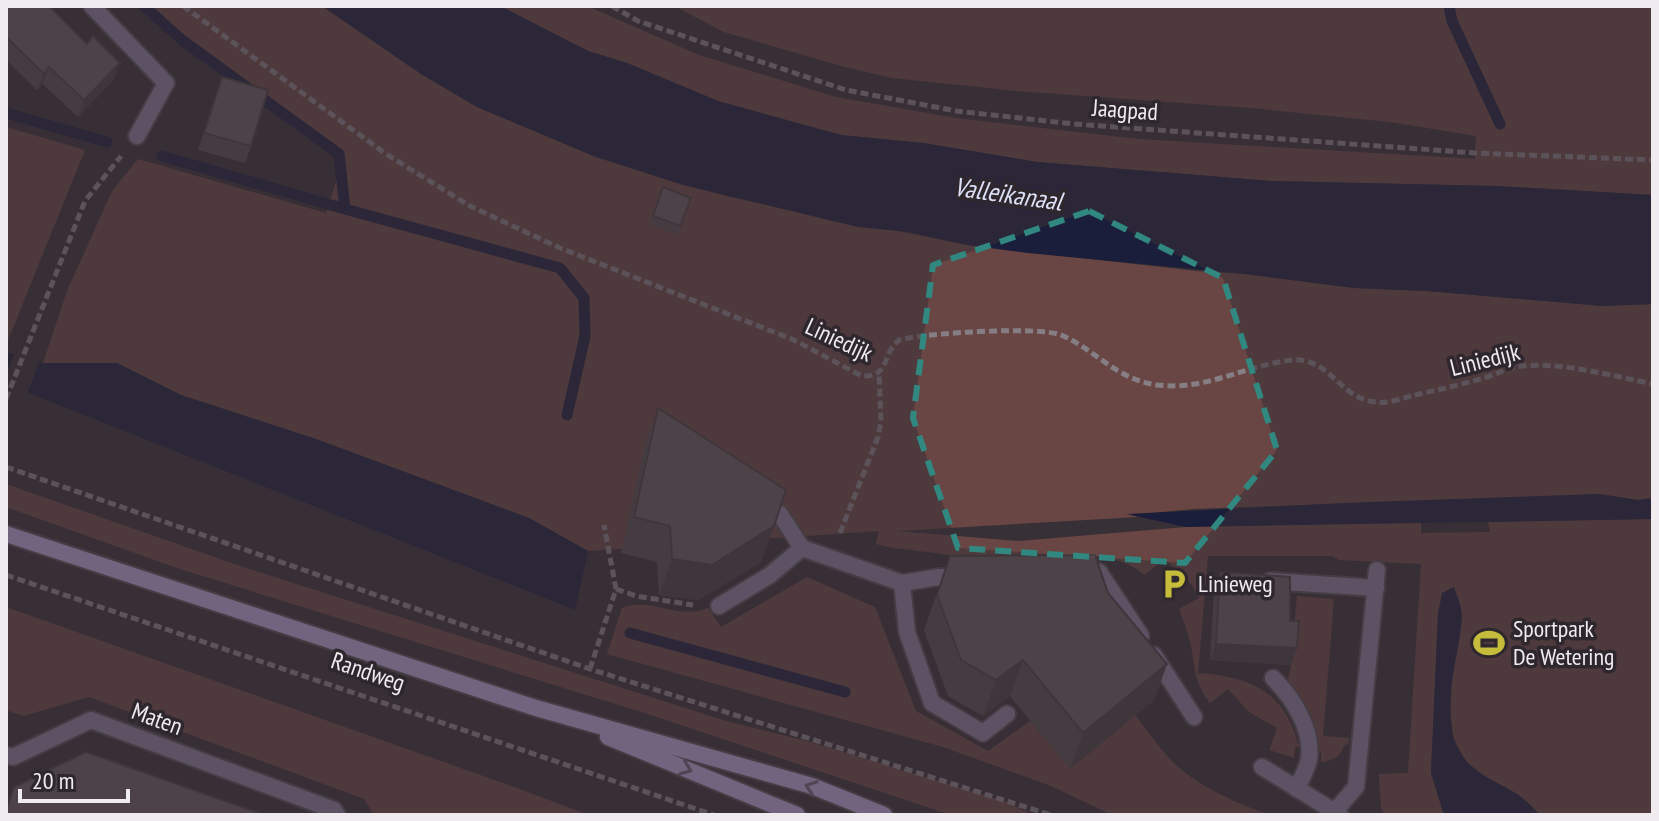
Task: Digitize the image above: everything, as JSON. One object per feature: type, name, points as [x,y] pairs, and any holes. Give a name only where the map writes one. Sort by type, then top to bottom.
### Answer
[{"type":"main road","name":"Randweg","points":[[6,534],[536,708],[812,786],[884,815]]},
{"type":"main road","name":"Randweg","points":[[536,708],[797,815]]},
{"type":"street","points":[[92,6],[166,83],[137,136]]},
{"type":"street","points":[[746,493],[780,514],[802,548],[902,583],[939,577],[982,579]]},
{"type":"street","points":[[719,606],[770,575],[802,548]]},
{"type":"street","points":[[1262,767],[1338,813],[1356,787],[1377,570]]},
{"type":"street","points":[[1069,575],[1099,572],[1194,717]]},
{"type":"street","points":[[1258,580],[1376,588]]},
{"type":"street","points":[[902,583],[907,632],[932,703],[983,733],[1007,714]]},
{"type":"street","points":[[1273,678],[1304,724],[1309,762],[1297,789]]},
{"type":"street","name":"Maten","points":[[6,755],[13,757],[91,720],[334,810],[337,815]]},
{"type":"path","name":"Liniedijk","points":[[183,6],[386,154],[470,206],[560,248],[794,340],[862,376],[879,374],[893,345],[899,340],[1026,330],[1058,334],[1109,367],[1157,385],[1191,387],[1291,360],[1313,362],[1353,396],[1374,402],[1456,386],[1512,367],[1526,366],[1556,367],[1653,384]]},
{"type":"path","name":"Jaagpad","points":[[612,6],[638,21],[846,90],[956,111],[1074,124],[1460,152],[1653,160]]},
{"type":"path","points":[[7,397],[85,201],[137,136]]},
{"type":"path","points":[[849,511],[881,421],[879,374]]},
{"type":"path","points":[[6,467],[590,669],[1051,815]]},
{"type":"path","points":[[590,669],[616,589],[604,525]]},
{"type":"path","name":"Randweg","points":[[6,575],[714,815]]},
{"type":"path","points":[[616,589],[636,596],[699,606],[709,600],[719,606]]},
{"type":"highlighted area","points":[[1089,211],[1223,278],[1277,450],[1185,563],[958,548],[913,418],[933,265]]},
{"type":"shaded area","points":[[146,6],[322,6],[421,74],[477,107],[596,157],[730,197],[967,245],[1354,288],[1603,306],[1653,304],[1653,498],[1638,500],[1599,494],[1193,509],[1131,515],[1138,517],[897,531],[1019,541],[1185,527],[1421,522],[1421,533],[1490,532],[1488,522],[1653,519],[1653,815],[1540,815],[1520,796],[1467,762],[1453,740],[1452,672],[1438,614],[1431,773],[1444,815],[1385,815],[1381,808],[1379,774],[1408,773],[1421,564],[1339,560],[1332,556],[1208,556],[1198,673],[1250,683],[1275,700],[1293,728],[1299,747],[1295,747],[1294,758],[1269,750],[1277,728],[1249,712],[1228,689],[1210,703],[1204,694],[1179,609],[1199,598],[1192,585],[1164,559],[1145,575],[1130,565],[1098,557],[1012,560],[893,548],[876,544],[879,531],[588,551],[529,518],[316,439],[181,395],[117,363],[43,363],[67,291],[112,191],[138,159],[326,213],[345,153],[217,62]]},
{"type":"shaded area","points":[[500,6],[587,6],[699,55],[836,97],[956,118],[1138,139],[1475,159],[1476,136],[1390,122],[892,78],[724,32],[674,6],[1653,6],[1653,195],[1497,186],[1271,181],[1037,162],[923,143],[841,135],[718,101],[627,63],[588,51]]},
{"type":"shaded area","points":[[6,127],[85,150],[6,345]]},
{"type":"shaded area","points":[[6,484],[240,566],[726,721],[810,742],[1004,801],[1034,815],[951,815],[651,715],[177,568],[6,507]]},
{"type":"shaded area","points":[[807,577],[875,607],[916,711],[988,751],[1030,721],[1070,768],[1135,715],[1164,753],[1185,773],[1220,794],[1270,815],[1112,815],[1051,786],[943,747],[607,654],[622,608],[644,605],[686,612],[708,608],[721,627]]},
{"type":"shaded area","points":[[1297,596],[1334,599],[1323,736],[1349,738],[1348,745],[1345,744],[1339,755],[1321,762],[1315,732],[1288,679]]},
{"type":"shaded area","points":[[6,607],[589,815],[374,815],[364,799],[89,697],[23,716],[6,710]]},
{"type":"water","name":"Valleikanaal","points":[[322,6],[500,6],[588,51],[627,63],[718,101],[841,135],[923,143],[1037,162],[1271,181],[1497,186],[1653,195],[1653,304],[1603,306],[1354,288],[1028,253],[967,245],[908,232],[858,227],[683,185],[596,157],[477,107],[421,74]]},
{"type":"water","points":[[6,352],[43,363],[117,363],[181,395],[316,439],[529,518],[588,551],[575,610],[29,393],[6,389]]},
{"type":"water","points":[[1599,494],[1638,500],[1653,498],[1653,519],[1185,527],[1127,514],[1344,503]]},
{"type":"water","points":[[1454,587],[1462,617],[1450,710],[1451,728],[1457,745],[1471,767],[1517,794],[1540,815],[1444,815],[1431,773],[1438,614],[1442,593]]},
{"type":"pier","points":[[14,354],[39,362],[26,397],[6,393],[6,375]]},
{"type":"building","points":[[6,6],[49,6],[87,44],[93,36],[120,63],[84,100],[49,67],[44,74],[6,37]]},
{"type":"building","points":[[222,77],[268,90],[251,146],[204,133]]},
{"type":"building","points":[[663,187],[691,198],[680,226],[653,216]]},
{"type":"building","points":[[658,408],[786,490],[774,526],[712,565],[672,559],[670,526],[634,517]]},
{"type":"building","points":[[1095,555],[1108,593],[1167,664],[1083,733],[1023,660],[996,680],[961,660],[937,595],[950,556]]},
{"type":"building","points":[[1220,572],[1290,577],[1290,621],[1299,621],[1297,648],[1216,644]]},
{"type":"building","points":[[86,752],[265,815],[6,815],[14,787]]},
{"type":"waterway","points":[[144,6],[182,40],[339,154],[345,209],[560,268],[584,298],[585,336],[567,415]]},
{"type":"waterway","points":[[1449,6],[1452,21],[1500,124]]},
{"type":"waterway","points":[[6,113],[107,142]]},
{"type":"waterway","points":[[162,156],[345,209]]},
{"type":"waterway","points":[[630,633],[845,692]]},
{"type":"place","name":"Linieweg","points":[[1174,584]]},
{"type":"place","name":"Sportpark De Wetering","points":[[1489,643]]}]
